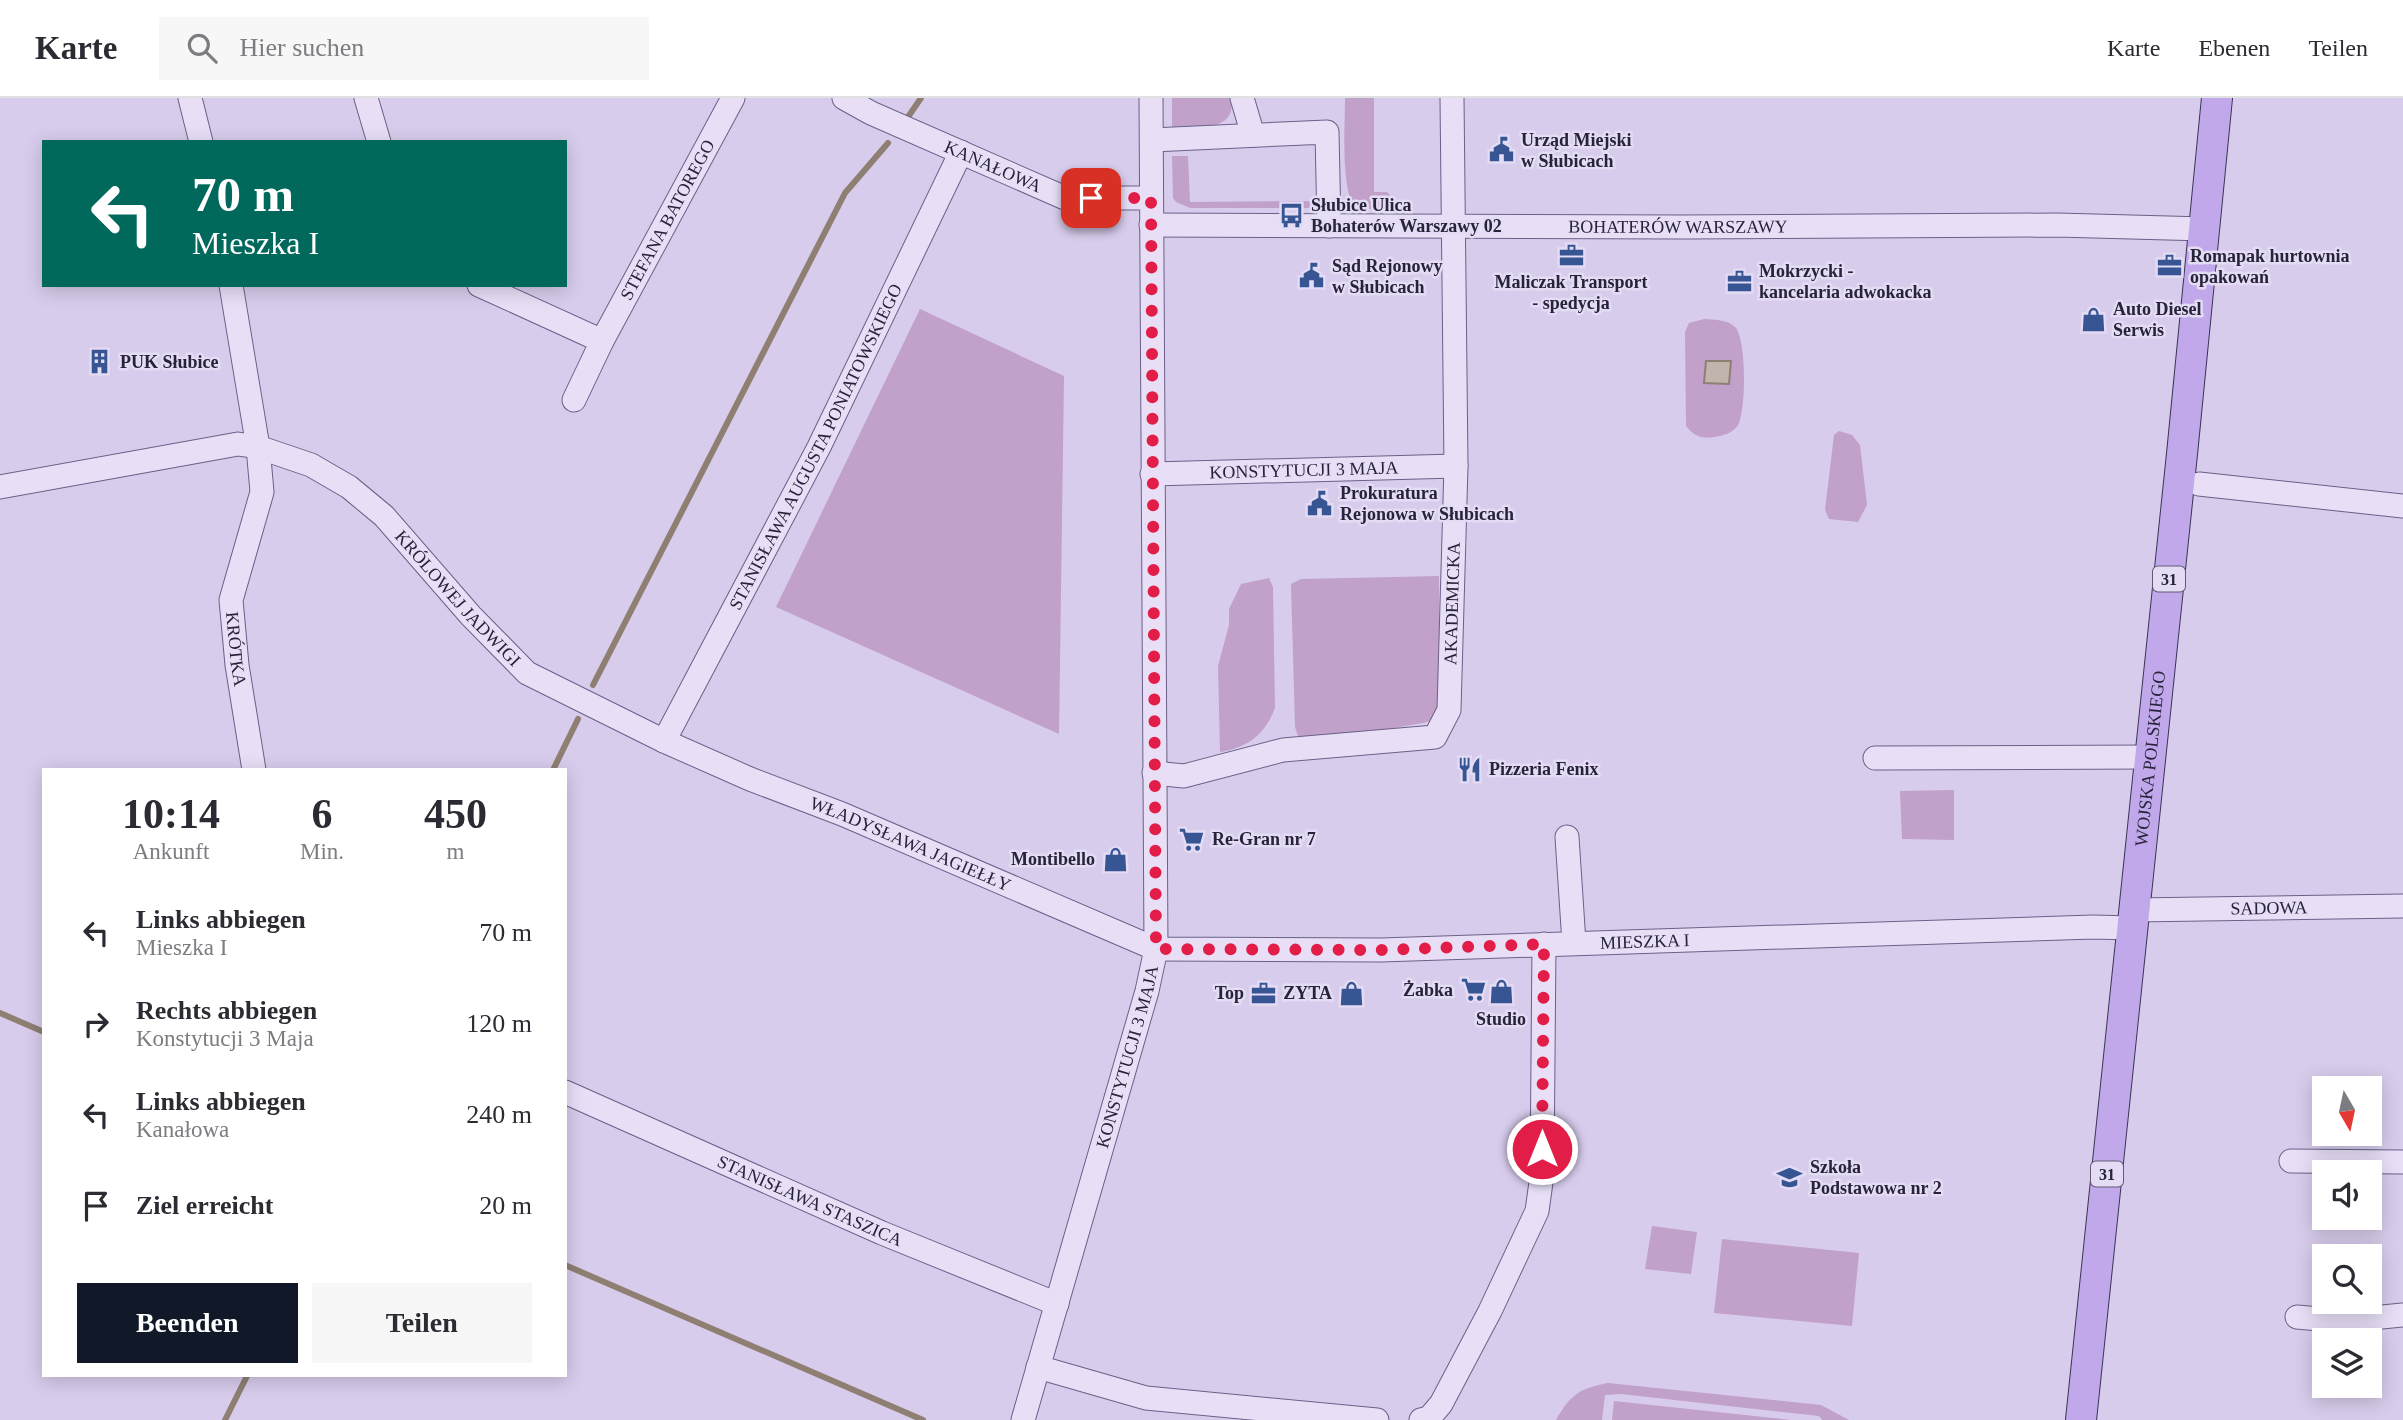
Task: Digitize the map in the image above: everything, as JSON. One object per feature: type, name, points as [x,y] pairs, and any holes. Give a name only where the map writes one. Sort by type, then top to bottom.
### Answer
[{"type":"main road","name":"WOJSKA POLSKIEGO","points":[[2081,1420],[2217,98]]},
{"type":"street","points":[[190,98],[200,140]]},
{"type":"street","points":[[366,98],[378,140]]},
{"type":"street","name":"STEFANA BATOREGO","points":[[574,400],[601,341],[733,98]]},
{"type":"street","name":"KANAŁOWA","points":[[844,98],[871,113],[1065,198],[1151,198]]},
{"type":"street","name":"KONSTYTUCJI 3 MAJA","points":[[1023,1420],[1142,1009],[1156,949],[1151,98]]},
{"type":"street","points":[[1242,98],[1253,135]]},
{"type":"street","name":"AKADEMICKA","points":[[1154,773],[1184,776],[1283,750],[1435,737],[1449,710],[1456,466],[1452,98]]},
{"type":"street","points":[[1152,140],[1327,132],[1329,226]]},
{"type":"street","name":"STANISŁAWA AUGUSTA PONIATOWSKIEGO","points":[[664,741],[819,447],[961,152]]},
{"type":"street","name":"BOHATERÓW WARSZAWY","points":[[1151,225],[2069,225],[2205,229]]},
{"type":"street","name":"KRÓTKA","points":[[230,287],[258,447],[262,492],[231,600],[237,665],[254,768]]},
{"type":"street","points":[[483,287],[601,341]]},
{"type":"street","points":[[0,487],[238,444],[258,447]]},
{"type":"street","name":"KRÓLOWEJ JADWIGI","points":[[258,447],[311,465],[349,487],[384,516],[471,616],[527,673],[664,741]]},
{"type":"street","name":"KONSTYTUCJI 3 MAJA","points":[[1152,474],[1456,466]]},
{"type":"street","points":[[2199,484],[2403,506]]},
{"type":"street","name":"WŁADYSŁAWA JAGIEŁŁY","points":[[664,741],[1156,949]]},
{"type":"street","points":[[1875,758],[2150,757]]},
{"type":"street","points":[[1567,837],[1574,943]]},
{"type":"street","name":"SADOWA","points":[[2134,919],[2403,906]]},
{"type":"street","name":"MIESZKA I","points":[[1156,949],[1381,950],[2093,927],[2134,919]]},
{"type":"street","points":[[1421,1420],[1429,1418],[1441,1404],[1490,1311],[1537,1211],[1542,1175],[1544,944]]},
{"type":"street","name":"STANISŁAWA STASZICA","points":[[567,1094],[882,1233],[1057,1304]]},
{"type":"street","points":[[2291,1161],[2403,1162]]},
{"type":"street","points":[[2297,1317],[2342,1321],[2403,1315]]},
{"type":"street","points":[[1038,1367],[1146,1398],[1377,1420]]},
{"type":"shaded area","points":[[1172,98],[1231,98],[1231,109],[1228,117],[1221,123],[1202,128],[1172,129]]},
{"type":"shaded area","points":[[1345,98],[1374,98],[1374,192],[1387,192],[1391,206],[1372,209],[1353,205],[1345,168]]},
{"type":"shaded area","points":[[1172,156],[1188,156],[1190,202],[1315,201],[1316,205],[1310,208],[1190,208],[1173,198]]},
{"type":"shaded area","points":[[920,309],[1064,376],[1059,734],[776,607]]},
{"type":"shaded area","points":[[1704,319],[1724,321],[1735,327],[1742,345],[1744,375],[1743,405],[1738,425],[1728,434],[1709,438],[1698,436],[1686,426],[1685,332],[1689,323]]},
{"type":"shaded area","points":[[1706,361],[1731,361],[1729,384],[1704,383]]},
{"type":"shaded area","points":[[1839,431],[1852,435],[1860,445],[1867,505],[1858,522],[1829,519],[1825,510],[1834,435]]},
{"type":"shaded area","points":[[1439,576],[1440,707],[1432,721],[1348,735],[1298,736],[1295,727],[1291,584],[1301,579]]},
{"type":"shaded area","points":[[1269,578],[1273,587],[1275,708],[1266,726],[1254,739],[1239,747],[1220,752],[1218,666],[1229,625],[1229,609],[1241,584]]},
{"type":"shaded area","points":[[1954,790],[1954,840],[1902,839],[1900,791]]},
{"type":"shaded area","points":[[1652,1226],[1697,1232],[1691,1274],[1645,1269]]},
{"type":"shaded area","points":[[1722,1239],[1859,1253],[1852,1326],[1714,1313]]},
{"type":"shaded area","points":[[1608,1383],[1821,1405],[1849,1420],[1822,1420],[1819,1416],[1621,1394],[1605,1395],[1602,1420],[1556,1420],[1566,1404],[1577,1394],[1590,1387]]},
{"type":"shaded area","points":[[1614,1401],[1791,1420],[1612,1420]]},
{"type":"waterway","points":[[908,117],[921,98]]},
{"type":"waterway","points":[[593,685],[845,193],[888,143]]},
{"type":"waterway","points":[[554,768],[578,719]]},
{"type":"waterway","points":[[0,1013],[42,1031]]},
{"type":"waterway","points":[[567,1266],[923,1420]]},
{"type":"waterway","points":[[225,1420],[246,1377]]},
{"type":"place","name":"Urząd Miejski w Słubicach","points":[[1501,150]]},
{"type":"place","name":"Słubice Ulica Bohaterów Warszawy 02","points":[[1291,215]]},
{"type":"place","name":"Maliczak Transport - spedycja","points":[[1571,255]]},
{"type":"place","name":"Romapak hurtownia opakowań","points":[[2170,266]]},
{"type":"place","name":"Sąd Rejonowy w Słubicach","points":[[1312,276]]},
{"type":"place","name":"Mokrzycki - kancelaria adwokacka","points":[[1739,281]]},
{"type":"place","name":"Auto Diesel Serwis","points":[[2093,319]]},
{"type":"place","name":"PUK Słubice","points":[[100,362]]},
{"type":"place","name":"Prokuratura Rejonowa w Słubicach","points":[[1320,503]]},
{"type":"place","name":"Pizzeria Fenix","points":[[1469,769]]},
{"type":"place","name":"Re-Gran nr 7","points":[[1192,839]]},
{"type":"place","name":"Montibello","points":[[1115,859]]},
{"type":"place","name":"Żabka","points":[[1473,990]]},
{"type":"place","name":"Studio","points":[[1501,992]]},
{"type":"place","name":"Top","points":[[1264,993]]},
{"type":"place","name":"ZYTA","points":[[1352,993]]},
{"type":"place","name":"Szkoła Podstawowa nr 2","points":[[1790,1177]]},
{"type":"route","points":[[1091,198],[1151,198],[1156,949],[1381,950],[1544,944],[1542,1149]]}]
